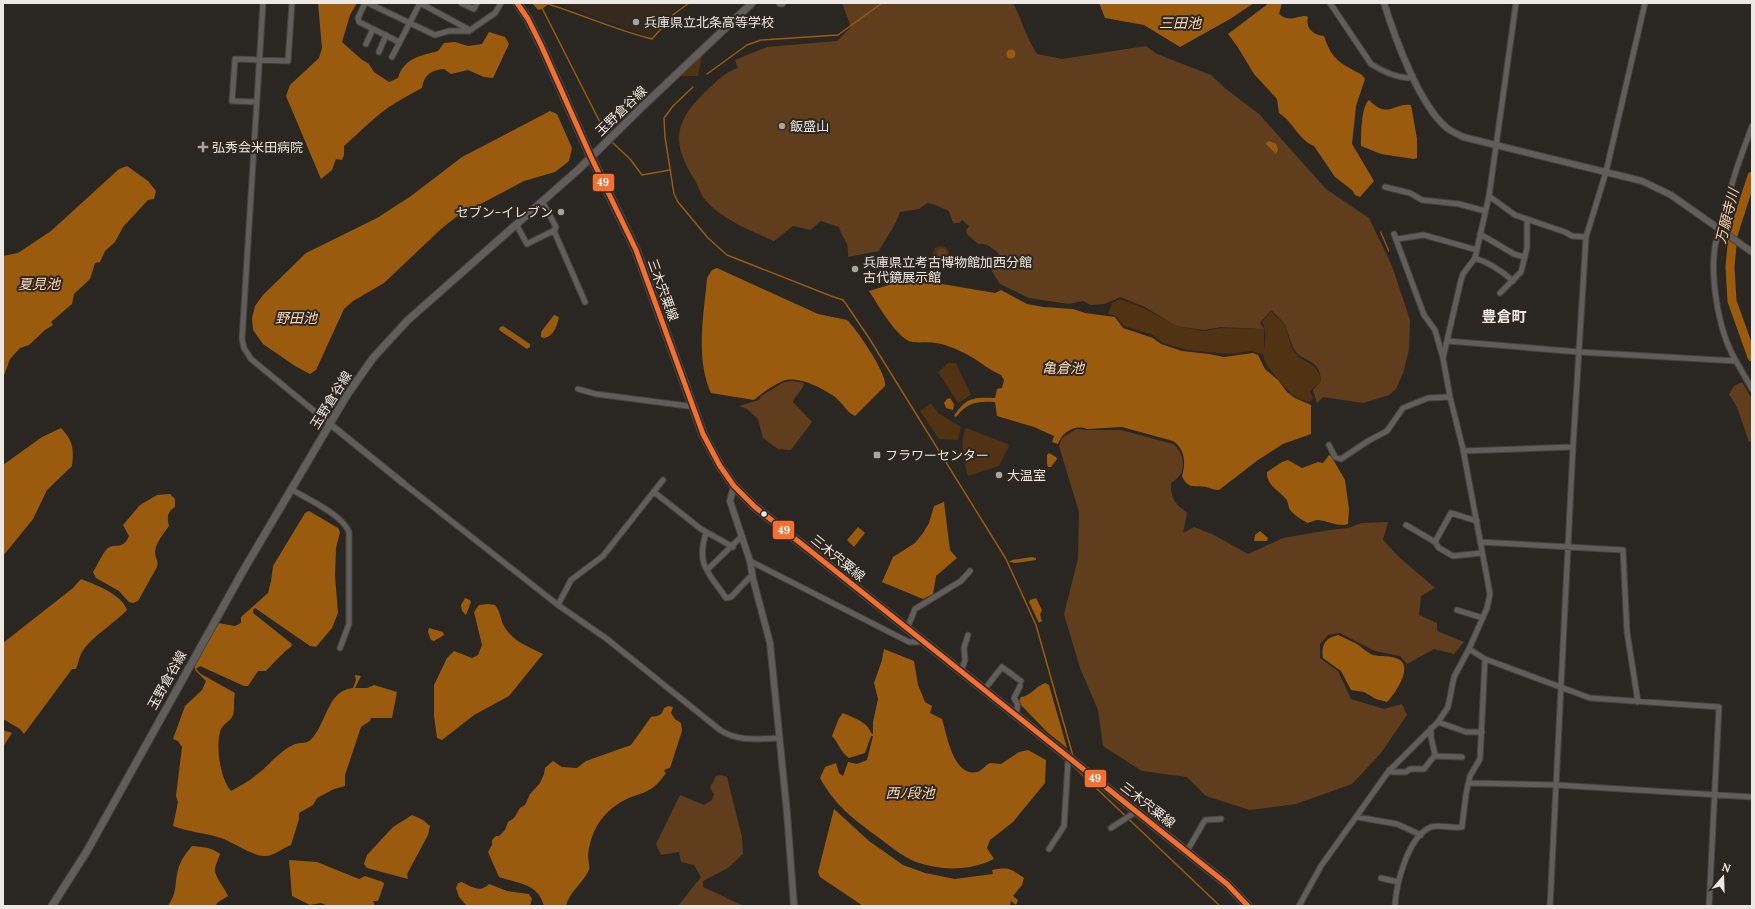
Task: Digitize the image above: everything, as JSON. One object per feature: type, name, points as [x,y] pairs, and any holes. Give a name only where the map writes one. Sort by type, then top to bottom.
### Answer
[{"type":"main road","name":"三木宍粟線","points":[[517,3],[528,18],[591,157],[636,250],[692,404],[709,446],[720,466],[734,486],[755,507],[1187,851],[1227,884],[1248,906]]},
{"type":"main road","name":"玉野倉谷線","points":[[52,906],[80,862],[225,602],[362,372],[408,320],[580,169],[752,3]]},
{"type":"street","points":[[263,3],[242,339],[244,348],[251,359],[403,483],[558,605],[607,639],[726,734],[741,739],[780,738]]},
{"type":"street","points":[[256,102],[232,101],[235,59],[288,61],[292,3]]},
{"type":"street","points":[[365,3],[358,18],[359,22],[399,42]]},
{"type":"street","points":[[368,3],[434,35],[449,31],[469,31],[495,13],[501,3]]},
{"type":"street","points":[[392,57],[420,3],[468,29],[469,31]]},
{"type":"street","points":[[461,3],[474,9],[476,3]]},
{"type":"street","points":[[1330,3],[1371,64],[1379,70],[1401,78],[1408,78],[1412,75]]},
{"type":"street","points":[[1384,3],[1395,35],[1412,75],[1429,106],[1447,128],[1464,137],[1642,181],[1671,195],[1751,252]]},
{"type":"street","points":[[1443,358],[1461,280],[1463,274],[1475,258],[1489,196],[1516,3]]},
{"type":"street","points":[[1550,906],[1586,237],[1606,172],[1645,3]]},
{"type":"street","points":[[366,44],[373,29]]},
{"type":"street","points":[[379,52],[386,36]]},
{"type":"street","points":[[1752,126],[1721,231],[1717,237],[1714,261],[1717,306],[1722,329],[1729,349],[1752,389]]},
{"type":"street","points":[[1385,187],[1410,193],[1422,200],[1458,204],[1485,211]]},
{"type":"street","points":[[1489,196],[1515,215],[1565,232],[1572,236],[1586,237]]},
{"type":"street","points":[[542,201],[556,227],[554,230],[585,302]]},
{"type":"street","points":[[1500,294],[1520,272],[1527,248],[1527,220]]},
{"type":"street","points":[[516,224],[527,244],[554,230]]},
{"type":"street","points":[[1299,906],[1322,865],[1389,770],[1438,722],[1448,707],[1454,677],[1470,649],[1483,618],[1490,594],[1463,451],[1450,397],[1443,358],[1435,330],[1424,315],[1394,234]]},
{"type":"street","points":[[1480,234],[1514,254],[1524,257]]},
{"type":"street","points":[[1397,239],[1424,236],[1477,250]]},
{"type":"street","points":[[1475,258],[1488,262],[1498,268],[1513,281]]},
{"type":"street","points":[[1448,340],[1579,352],[1736,361]]},
{"type":"street","points":[[578,389],[596,394],[653,402],[688,406],[692,404]]},
{"type":"street","points":[[1329,445],[1335,457],[1341,459],[1368,441],[1387,431],[1403,408],[1428,398],[1450,397]]},
{"type":"street","points":[[1463,451],[1574,447]]},
{"type":"street","points":[[558,605],[571,580],[603,556],[663,480]]},
{"type":"street","points":[[734,486],[730,501],[750,561],[752,576],[770,642],[787,813],[794,906]]},
{"type":"street","points":[[291,489],[338,518],[347,526],[349,532],[349,624],[340,648]]},
{"type":"street","points":[[654,492],[706,532],[733,547]]},
{"type":"street","points":[[1435,542],[1451,513],[1477,522]]},
{"type":"street","points":[[1406,525],[1435,542],[1439,548],[1453,556],[1482,553]]},
{"type":"street","points":[[706,532],[702,548],[702,560],[726,598],[731,598],[752,576]]},
{"type":"street","points":[[707,570],[733,547],[742,536]]},
{"type":"street","points":[[1480,542],[1623,550],[1627,632],[1638,702]]},
{"type":"street","points":[[750,561],[909,642],[918,642],[920,639]]},
{"type":"street","points":[[907,629],[915,609],[961,581],[970,571]]},
{"type":"street","points":[[1457,610],[1483,618]]},
{"type":"street","points":[[961,672],[965,660],[964,648],[968,635]]},
{"type":"street","points":[[1470,649],[1485,659],[1590,698],[1719,706],[1709,906]]},
{"type":"street","points":[[1395,906],[1398,882],[1408,856],[1420,836],[1433,827],[1462,827],[1470,776],[1480,758],[1485,659]]},
{"type":"street","points":[[984,690],[1002,667],[1020,684],[1014,698],[1018,704],[1016,714]]},
{"type":"street","points":[[1438,722],[1466,732],[1482,732]]},
{"type":"street","points":[[1431,728],[1431,737],[1435,756]]},
{"type":"street","points":[[1435,756],[1462,757]]},
{"type":"street","points":[[1389,770],[1392,772],[1406,772],[1410,769],[1424,769],[1435,756]]},
{"type":"street","points":[[1049,849],[1064,826],[1068,762],[1070,758]]},
{"type":"street","points":[[1469,783],[1556,785],[1714,796],[1752,797]]},
{"type":"street","points":[[1111,828],[1137,811]]},
{"type":"street","points":[[1357,817],[1397,824],[1420,836]]},
{"type":"street","points":[[1187,851],[1205,820],[1220,819]]},
{"type":"street","points":[[1381,878],[1398,882]]},
{"type":"shaded area","name":"兵庫県立北条高等学校","points":[[558,3],[686,3],[672,13],[652,38]]},
{"type":"shaded area","points":[[842,3],[1013,3],[1030,42],[1037,54],[1062,59],[1146,46],[1157,54],[1211,75],[1226,89],[1259,114],[1326,189],[1369,218],[1392,266],[1410,320],[1409,350],[1403,373],[1396,389],[1389,395],[1363,403],[1323,397],[1317,403],[1313,390],[1321,381],[1318,369],[1315,365],[1296,352],[1284,324],[1271,310],[1260,323],[1264,329],[1221,327],[1204,330],[1176,326],[1145,307],[1120,297],[1105,304],[1091,305],[1083,301],[1069,304],[1029,298],[1000,284],[986,262],[996,259],[1005,260],[989,246],[978,244],[967,234],[966,231],[969,226],[962,220],[959,223],[953,223],[949,211],[933,204],[927,203],[919,209],[900,212],[896,222],[879,251],[848,257],[847,243],[839,227],[821,221],[810,230],[793,226],[774,241],[739,225],[722,215],[704,198],[682,154],[679,143],[679,133],[687,113],[695,102],[717,81],[729,72],[738,68],[735,60],[767,47],[837,41],[851,27]]},
{"type":"shaded area","points":[[702,55],[698,76],[679,76]]},
{"type":"shaded area","points":[[941,246],[948,251],[949,254],[944,261],[941,262],[934,257],[933,254],[938,247]]},
{"type":"shaded area","points":[[942,248],[947,253],[942,258],[937,253]]},
{"type":"shaded area","points":[[1120,299],[1144,308],[1176,326],[1204,331],[1221,328],[1264,329],[1264,355],[1252,351],[1229,354],[1187,350],[1163,343],[1153,335],[1124,326],[1116,316],[1108,314],[1112,303]]},
{"type":"shaded area","points":[[1271,311],[1284,325],[1296,354],[1314,366],[1317,370],[1321,381],[1310,391],[1313,398],[1310,402],[1296,397],[1288,391],[1265,362],[1265,331],[1262,322]]},
{"type":"shaded area","points":[[948,363],[956,363],[971,395],[958,403],[938,372]]},
{"type":"shaded area","points":[[793,381],[804,383],[793,402],[812,422],[791,450],[778,449],[763,438],[758,419],[747,409],[739,406],[759,400],[761,396],[784,382]]},
{"type":"shaded area","points":[[1742,382],[1752,399],[1752,441],[1749,442],[1737,407],[1729,394],[1734,386]]},
{"type":"shaded area","points":[[931,403],[938,413],[961,427],[958,440],[939,439],[920,411]]},
{"type":"shaded area","points":[[966,428],[1008,444],[1009,446],[999,466],[968,476],[963,446]]},
{"type":"shaded area","points":[[1076,429],[1121,430],[1173,444],[1181,454],[1183,464],[1183,468],[1178,477],[1171,483],[1174,500],[1187,513],[1183,533],[1194,527],[1212,534],[1248,554],[1283,538],[1348,528],[1362,523],[1388,522],[1383,540],[1399,557],[1435,588],[1421,596],[1419,615],[1437,623],[1437,631],[1464,642],[1454,654],[1434,649],[1407,664],[1400,656],[1375,651],[1340,633],[1328,635],[1320,644],[1320,658],[1338,671],[1351,699],[1384,709],[1402,704],[1407,715],[1381,753],[1352,784],[1296,804],[1250,810],[1206,796],[1187,777],[1142,771],[1103,746],[1098,710],[1080,668],[1064,614],[1078,559],[1079,512],[1059,446],[1062,438]]},
{"type":"shaded area","points":[[722,775],[727,777],[742,837],[743,854],[728,868],[703,881],[703,887],[744,906],[678,906],[701,877],[694,865],[681,862],[679,852],[661,855],[656,844],[680,795],[704,805],[712,800],[714,794],[710,788],[716,776]]},
{"type":"water","points":[[318,3],[357,3],[350,15],[342,42],[369,64],[374,72],[389,82],[398,78],[404,66],[409,62],[419,56],[438,51],[444,43],[455,42],[468,46],[482,44],[489,32],[505,37],[509,44],[493,78],[484,77],[468,70],[451,74],[444,69],[429,74],[424,80],[422,88],[383,111],[344,146],[344,155],[342,160],[336,159],[332,170],[321,179],[286,96],[290,85],[319,58],[322,48]]},
{"type":"water","points":[[532,3],[550,3],[538,10]]},
{"type":"water","name":"三田池","points":[[1099,3],[1254,3],[1230,19],[1180,47],[1144,25],[1105,18]]},
{"type":"water","points":[[1269,3],[1282,3],[1279,14],[1283,17],[1289,19],[1302,16],[1308,17],[1307,21],[1311,31],[1324,36],[1330,51],[1334,56],[1343,64],[1362,75],[1365,79],[1356,106],[1352,144],[1374,181],[1360,197],[1355,195],[1352,190],[1335,177],[1314,146],[1304,140],[1279,113],[1277,99],[1254,74],[1228,34]]},
{"type":"water","points":[[1011,49],[1016,54],[1011,59],[1006,54]]},
{"type":"water","points":[[1369,100],[1381,109],[1386,110],[1411,105],[1417,139],[1417,158],[1414,159],[1381,154],[1361,146],[1361,128],[1364,109]]},
{"type":"water","name":"野田池","points":[[550,111],[557,114],[572,148],[569,161],[555,172],[524,181],[456,217],[441,229],[384,283],[353,301],[344,309],[316,370],[310,374],[295,366],[263,344],[253,330],[252,318],[255,306],[263,295],[306,253],[377,218],[411,196],[462,157]]},
{"type":"water","points":[[1269,141],[1276,144],[1278,149],[1276,154],[1266,144]]},
{"type":"water","name":"夏見池","points":[[127,166],[148,181],[156,191],[154,199],[148,200],[123,227],[115,242],[105,251],[100,262],[95,263],[90,279],[74,294],[72,304],[51,322],[53,325],[45,330],[29,345],[20,348],[10,359],[3,378],[3,256],[18,253],[51,231],[119,169]]},
{"type":"water","points":[[1381,231],[1389,250],[1389,253],[1380,232]]},
{"type":"water","points":[[717,268],[818,314],[847,320],[864,341],[877,362],[885,380],[885,386],[855,416],[830,393],[810,383],[802,381],[783,381],[768,389],[754,400],[711,393],[703,365],[702,336],[707,278],[712,270]]},
{"type":"water","name":"亀倉池","points":[[912,282],[942,284],[995,293],[1001,290],[1027,304],[1043,307],[1073,309],[1085,313],[1115,317],[1123,328],[1153,338],[1161,344],[1182,351],[1224,357],[1253,353],[1258,355],[1265,369],[1278,380],[1287,392],[1295,398],[1311,405],[1311,434],[1283,444],[1258,460],[1219,490],[1192,486],[1184,480],[1182,476],[1184,457],[1180,448],[1173,441],[1122,427],[1087,429],[1074,428],[1063,436],[1058,444],[1052,442],[1054,436],[1034,427],[997,416],[995,402],[978,402],[969,405],[956,417],[954,416],[958,410],[971,400],[976,398],[995,398],[997,389],[1002,388],[1004,380],[1001,375],[967,354],[946,345],[909,341],[892,326],[869,291],[892,284]]},
{"type":"water","points":[[554,315],[559,317],[553,333],[544,338],[541,337],[541,332]]},
{"type":"water","points":[[503,326],[530,344],[530,347],[527,349],[499,330],[500,327]]},
{"type":"water","points":[[950,398],[954,404],[953,410],[946,408],[944,403]]},
{"type":"water","points":[[61,428],[72,445],[72,466],[47,490],[33,519],[3,556],[3,465],[42,437]]},
{"type":"water","points":[[1049,453],[1057,459],[1051,467],[1048,467],[1047,464],[1047,455]]},
{"type":"water","points":[[1329,455],[1345,480],[1349,509],[1348,524],[1344,525],[1318,520],[1308,523],[1303,521],[1290,510],[1286,499],[1271,484],[1267,477],[1267,472],[1282,462],[1288,460],[1302,468],[1318,462],[1323,463]]},
{"type":"water","points":[[170,494],[175,499],[175,507],[169,513],[169,526],[160,538],[156,548],[155,552],[158,563],[157,567],[138,601],[133,603],[129,602],[119,591],[96,578],[93,572],[102,555],[109,547],[124,544],[129,536],[123,525],[140,505],[157,495]]},
{"type":"water","points":[[944,502],[950,550],[957,558],[936,576],[933,594],[923,599],[882,582],[893,557],[915,543],[929,523],[934,506]]},
{"type":"water","points":[[309,511],[338,528],[340,532],[336,548],[335,576],[338,613],[332,628],[316,647],[310,646],[255,608],[253,613],[292,644],[291,647],[266,671],[258,671],[248,686],[244,686],[200,666],[196,669],[201,674],[235,693],[233,715],[221,729],[218,743],[221,770],[227,786],[231,791],[252,778],[288,748],[296,744],[309,741],[318,729],[329,706],[339,694],[345,690],[353,688],[356,680],[355,675],[361,676],[355,688],[367,688],[374,685],[397,692],[392,718],[371,718],[370,721],[361,727],[345,775],[345,786],[334,789],[317,798],[313,805],[299,813],[299,819],[291,845],[274,854],[263,856],[221,838],[173,826],[178,802],[176,796],[182,747],[178,741],[173,739],[185,706],[202,690],[206,681],[195,670],[195,663],[218,623],[235,626],[241,623],[241,617],[268,593],[273,566],[305,513]]},
{"type":"water","points":[[858,527],[865,533],[854,547],[847,540]]},
{"type":"water","points":[[1260,531],[1268,538],[1267,541],[1254,541],[1255,535]]},
{"type":"water","points":[[1032,557],[1036,558],[1036,560],[1016,563],[1009,562],[1012,560]]},
{"type":"water","points":[[81,579],[101,587],[120,599],[127,610],[84,648],[76,669],[72,669],[24,734],[20,729],[3,719],[3,643],[73,588]]},
{"type":"water","points":[[465,598],[471,602],[466,615],[462,611],[461,605]]},
{"type":"water","points":[[1036,598],[1042,610],[1040,615],[1042,621],[1039,623],[1029,602],[1030,600]]},
{"type":"water","points":[[479,605],[495,605],[507,631],[516,640],[543,654],[509,696],[474,715],[442,740],[437,738],[434,716],[434,685],[447,658],[454,651],[472,658],[478,655],[482,645],[474,612]]},
{"type":"water","points":[[429,628],[443,632],[444,635],[434,641],[431,640],[428,632]]},
{"type":"water","points":[[1338,635],[1355,643],[1373,655],[1395,658],[1402,663],[1404,674],[1402,680],[1387,702],[1376,699],[1364,692],[1351,690],[1341,671],[1323,658],[1323,646],[1327,640]]},
{"type":"water","name":"西ﾉ段池","points":[[884,649],[914,661],[918,685],[925,702],[932,706],[930,713],[942,719],[952,753],[962,768],[969,772],[977,772],[990,763],[1001,764],[1019,752],[1028,750],[1046,760],[1045,783],[1013,822],[990,840],[987,848],[994,859],[966,868],[946,868],[926,865],[905,857],[851,816],[832,796],[820,778],[825,767],[836,763],[839,773],[843,776],[848,762],[857,764],[867,760],[873,736],[871,736],[865,753],[849,758],[832,736],[839,718],[843,713],[864,723],[873,734],[873,722],[878,699],[874,683]]},
{"type":"water","points":[[1045,683],[1049,685],[1067,748],[1047,732],[1019,701],[1021,697],[1028,695]]},
{"type":"water","points":[[668,706],[673,707],[671,713],[675,719],[681,723],[682,731],[670,768],[664,771],[666,773],[660,781],[649,790],[618,804],[601,819],[589,847],[589,870],[570,896],[566,906],[544,906],[541,898],[532,889],[520,883],[499,877],[488,852],[492,845],[492,840],[505,830],[508,822],[514,818],[520,808],[525,805],[530,794],[540,783],[545,768],[553,761],[562,767],[577,768],[586,761],[631,745],[651,717],[660,715],[664,708]]},
{"type":"water","points":[[3,730],[12,733],[3,747]]},
{"type":"water","points":[[834,809],[869,841],[903,865],[925,873],[955,879],[993,874],[992,870],[997,869],[1012,870],[1024,878],[1022,885],[1013,896],[1018,900],[1016,905],[1011,901],[1010,906],[863,906],[820,877],[818,872]]},
{"type":"water","points":[[412,815],[423,820],[430,826],[428,835],[407,874],[408,879],[367,868],[364,864],[367,855],[393,827]]},
{"type":"water","points":[[192,846],[210,849],[220,854],[215,873],[228,896],[217,903],[216,906],[168,906],[175,892],[180,863]]},
{"type":"water","points":[[289,860],[317,862],[359,879],[365,876],[383,882],[384,884],[378,901],[373,901],[375,906],[328,906],[321,903],[310,905],[292,896]]},
{"type":"water","points":[[462,882],[479,889],[486,887],[489,884],[507,891],[529,894],[532,899],[530,906],[467,906],[459,897],[456,888],[458,883]]},
{"type":"waterway","points":[[545,3],[652,39],[674,14],[689,3]]},
{"type":"waterway","points":[[707,74],[747,45],[761,40],[838,35],[882,3]]},
{"type":"waterway","points":[[542,8],[604,130]]},
{"type":"waterway","points":[[693,87],[673,106],[664,118],[665,137],[674,194],[678,202],[708,238],[727,255],[843,300],[846,304],[869,338],[1006,559],[1036,625],[1073,756]]},
{"type":"waterway","points":[[613,143],[630,159],[642,175],[670,170]]},
{"type":"waterway","name":"万願寺川","points":[[1752,176],[1733,235],[1730,267],[1732,301],[1752,357]]},
{"type":"waterway","points":[[1073,766],[1220,906]]},
{"type":"transit line","name":"49","points":[[517,3],[528,19],[541,45],[591,157],[636,250],[703,434],[720,466],[734,486],[755,507],[1227,884],[1248,906]]},
{"type":"place","name":"兵庫県立北条高等学校","points":[[636,22]]},
{"type":"place","name":"飯盛山","points":[[782,126]]},
{"type":"place","name":"弘秀会米田病院","points":[[203,147]]},
{"type":"place","name":"セブン-イレブン","points":[[561,212]]},
{"type":"place","name":"兵庫県立考古博物館加西分館 古代鏡展示館","points":[[855,269]]},
{"type":"place","name":"フラワーセンター","points":[[877,455]]},
{"type":"place","name":"大温室","points":[[999,475]]},
{"type":"district","name":"豊倉町","points":[[1504,316]]}]
